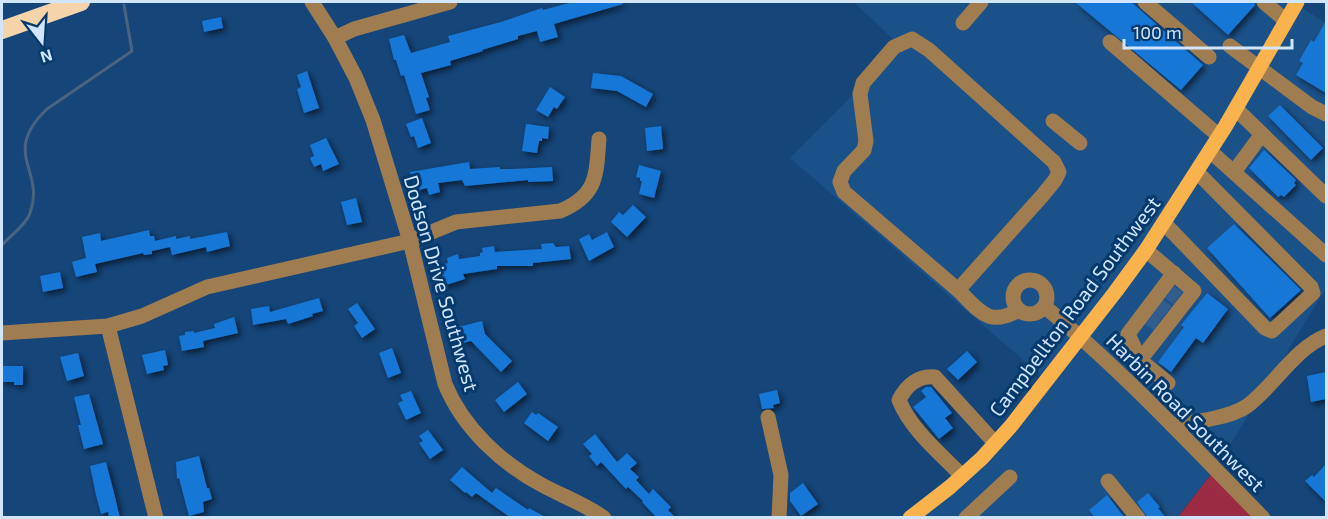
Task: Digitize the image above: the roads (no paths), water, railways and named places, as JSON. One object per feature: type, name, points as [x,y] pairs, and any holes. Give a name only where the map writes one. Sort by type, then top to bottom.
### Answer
[{"type":"highway","points":[[2,30],[81,2]]},
{"type":"main road","name":"Campbellton Road Southwest","points":[[918,515],[962,476],[1011,426],[1146,250],[1220,136],[1297,2]]},
{"type":"street","name":"Dodson Drive Southwest","points":[[312,2],[335,38],[356,78],[373,120],[410,241],[446,384],[460,415],[484,442],[513,466],[540,484],[604,518]]},
{"type":"street","points":[[335,38],[354,29],[450,2]]},
{"type":"street","points":[[963,23],[981,2]]},
{"type":"street","points":[[1145,2],[1209,57]]},
{"type":"street","points":[[1264,2],[1286,21]]},
{"type":"street","points":[[958,290],[1042,196],[1059,172],[1054,162],[929,50],[912,39],[894,47],[863,83],[860,93],[866,141],[864,150],[844,171],[840,182],[844,192],[986,316],[1002,318],[1019,310]]},
{"type":"street","points":[[1110,42],[1220,136]]},
{"type":"street","points":[[1230,45],[1312,107],[1326,114]]},
{"type":"street","points":[[1236,109],[1326,196]]},
{"type":"street","points":[[1053,121],[1080,143]]},
{"type":"street","points":[[1234,172],[1262,134]]},
{"type":"street","points":[[2,333],[108,326],[142,316],[207,287],[410,241],[456,222],[560,211],[576,204],[588,194],[596,177],[599,139]]},
{"type":"street","points":[[1210,151],[1326,255]]},
{"type":"street","points":[[1164,223],[1265,328],[1272,331],[1313,293],[1311,287],[1197,172]]},
{"type":"street","points":[[1133,386],[1145,364],[1158,315],[1173,295],[1194,291],[1146,250]]},
{"type":"street","points":[[1168,383],[1145,364],[1128,334],[1158,315],[1173,295],[1174,273]]},
{"type":"street","points":[[1033,280],[1043,285],[1047,296],[1045,307],[1029,314],[1019,310],[1013,301],[1014,290],[1022,281],[1033,280]]},
{"type":"street","name":"Harbin Road Southwest","points":[[1045,307],[1080,336],[1133,386],[1263,518]]},
{"type":"street","points":[[108,326],[156,518]]},
{"type":"street","points":[[1172,425],[1212,419],[1245,407],[1270,386],[1294,359],[1326,336]]},
{"type":"street","points":[[962,476],[935,449],[903,409],[899,400],[912,382],[923,377],[934,377],[995,443]]},
{"type":"street","points":[[768,417],[781,475],[779,518]]},
{"type":"street","points":[[966,518],[1010,477]]},
{"type":"street","points":[[1108,481],[1138,518]]},
{"type":"waterway","points":[[2,245],[30,213],[33,185],[25,150],[33,125],[47,109],[132,51],[124,5]]},
{"type":"tunnel","points":[[1168,291],[1178,298]]},
{"type":"tunnel","points":[[1158,305],[1167,312]]},
{"type":"tunnel","points":[[1149,318],[1158,324]]}]
